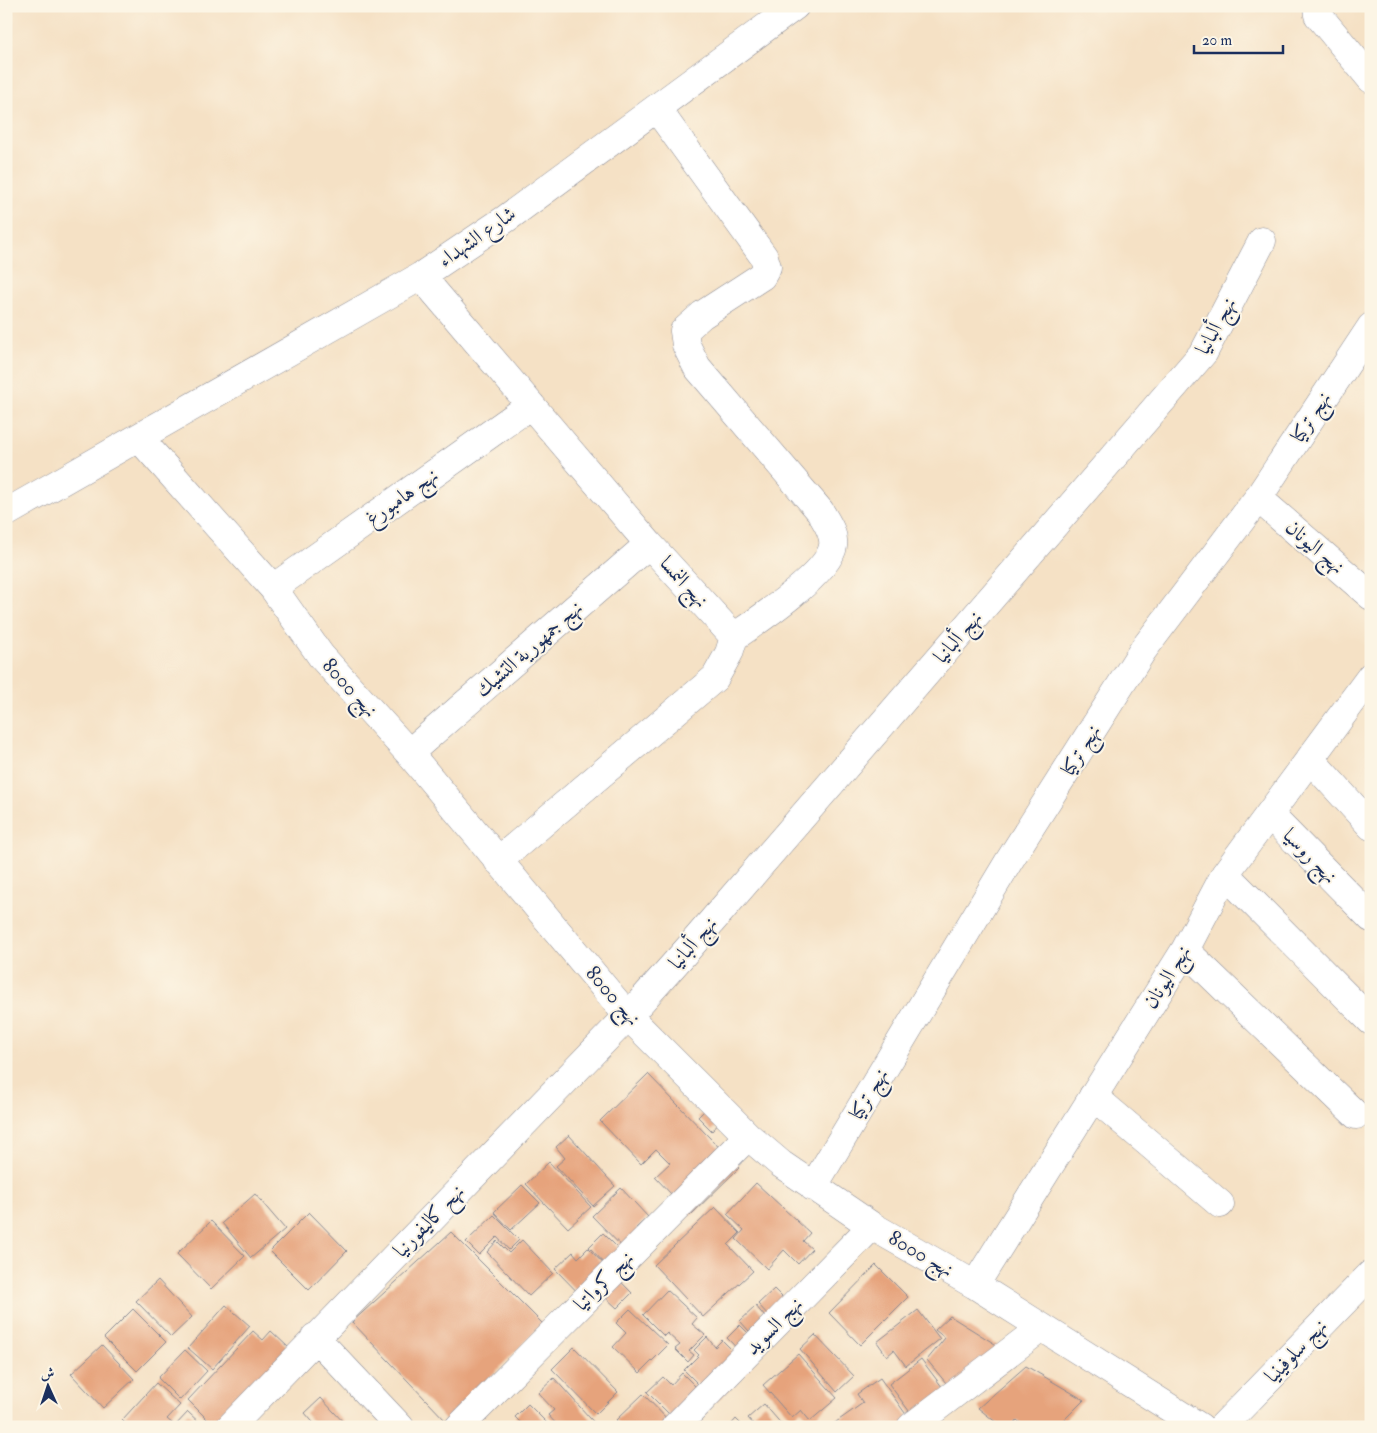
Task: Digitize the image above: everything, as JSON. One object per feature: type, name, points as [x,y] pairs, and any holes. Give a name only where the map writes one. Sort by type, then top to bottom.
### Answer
[{"type":"street","name":"شارع الشهداء","points":[[6,513],[421,276],[493,228],[796,6]]},
{"type":"street","points":[[1317,6],[1318,15],[1371,79]]},
{"type":"street","points":[[498,861],[715,678],[729,653],[734,637],[782,603],[821,567],[834,547],[832,530],[820,511],[697,367],[686,345],[684,331],[702,315],[762,276],[766,267],[764,257],[657,109]]},
{"type":"street","name":"نهج ألبانيا","points":[[628,1016],[1192,367],[1204,352],[1262,241]]},
{"type":"street","name":"نهج النمسا","points":[[421,276],[649,544],[734,637]]},
{"type":"street","name":"نهج تركيا","points":[[813,1187],[1009,860],[1144,650],[1258,498],[1371,327]]},
{"type":"street","name":"نهج هامبورغ","points":[[273,588],[531,406]]},
{"type":"street","name":"نهج 8000","points":[[139,438],[273,588],[321,656],[409,753],[628,1016],[748,1136],[781,1164],[872,1226],[975,1286],[1200,1427]]},
{"type":"street","name":"نهج اليونان","points":[[1258,498],[1371,596]]},
{"type":"street","name":"نهج جمهورية التشيك","points":[[409,753],[649,544]]},
{"type":"street","name":"نهج اليونان","points":[[975,1286],[1185,950],[1225,874],[1371,676]]},
{"type":"street","points":[[1310,759],[1368,816]]},
{"type":"street","name":"نهج روسيا","points":[[1270,815],[1371,918]]},
{"type":"street","points":[[1225,874],[1371,1021]]},
{"type":"street","points":[[1185,950],[1356,1115]]},
{"type":"street","name":"نهح كاليفورنيا","points":[[230,1427],[628,1016]]},
{"type":"street","points":[[1093,1096],[1220,1204]]},
{"type":"street","name":"نهج كرواتيا","points":[[459,1427],[748,1136]]},
{"type":"street","name":"نهج السويد","points":[[675,1427],[872,1226]]},
{"type":"street","name":"نهج سلوفينيا","points":[[1222,1427],[1371,1274]]},
{"type":"street","points":[[911,1427],[1042,1328]]},
{"type":"street","points":[[315,1338],[400,1427]]},
{"type":"building","points":[[648,1074],[739,1168],[691,1215],[655,1177],[670,1163],[656,1149],[641,1164],[600,1121]]},
{"type":"building","points":[[708,1107],[722,1120],[712,1131],[698,1117]]},
{"type":"building","points":[[569,1135],[615,1186],[593,1206],[556,1166],[565,1158],[556,1147]]},
{"type":"building","points":[[549,1162],[591,1207],[568,1228],[526,1184]]},
{"type":"building","points":[[756,1183],[810,1233],[803,1241],[812,1249],[798,1264],[784,1250],[767,1269],[736,1239],[744,1230],[727,1214]]},
{"type":"building","points":[[522,1185],[540,1203],[511,1230],[494,1212]]},
{"type":"building","points":[[621,1188],[648,1217],[636,1228],[653,1245],[636,1261],[592,1216]]},
{"type":"building","points":[[255,1194],[285,1229],[251,1258],[222,1223]]},
{"type":"building","points":[[715,1207],[740,1233],[728,1245],[753,1271],[703,1317],[654,1265]]},
{"type":"building","points":[[309,1212],[347,1251],[309,1290],[270,1251]]},
{"type":"building","points":[[494,1215],[519,1240],[509,1250],[497,1237],[479,1255],[466,1242]]},
{"type":"building","points":[[211,1221],[245,1256],[211,1289],[177,1254]]},
{"type":"building","points":[[451,1232],[543,1324],[446,1421],[352,1322]]},
{"type":"building","points":[[603,1233],[624,1254],[609,1268],[589,1247]]},
{"type":"building","points":[[522,1240],[553,1273],[529,1296],[487,1252],[497,1241],[509,1253]]},
{"type":"building","points":[[588,1248],[632,1293],[617,1308],[603,1295],[591,1306],[555,1269],[573,1252],[578,1258]]},
{"type":"building","points":[[876,1265],[908,1297],[860,1345],[829,1313]]},
{"type":"building","points":[[158,1280],[192,1317],[171,1337],[136,1301]]},
{"type":"building","points":[[774,1289],[784,1299],[770,1317],[758,1304]]},
{"type":"building","points":[[667,1290],[697,1318],[692,1324],[705,1335],[689,1351],[694,1355],[688,1362],[675,1349],[680,1345],[667,1333],[664,1336],[643,1315]]},
{"type":"building","points":[[226,1305],[250,1326],[212,1369],[188,1348]]},
{"type":"building","points":[[756,1306],[765,1317],[749,1331],[740,1321]]},
{"type":"building","points":[[133,1309],[166,1342],[137,1371],[104,1338]]},
{"type":"building","points":[[630,1309],[668,1345],[640,1373],[613,1347],[626,1333],[616,1323]]},
{"type":"building","points":[[918,1310],[940,1339],[906,1366],[894,1350],[887,1356],[877,1342]]},
{"type":"building","points":[[950,1316],[1003,1349],[951,1389],[927,1360],[945,1338],[935,1330]]},
{"type":"building","points":[[740,1325],[750,1335],[748,1360],[727,1338]]},
{"type":"building","points":[[253,1331],[263,1340],[271,1331],[289,1348],[215,1427],[188,1400]]},
{"type":"building","points":[[815,1335],[854,1376],[837,1392],[800,1349]]},
{"type":"building","points":[[707,1337],[715,1347],[722,1340],[750,1368],[716,1402],[684,1370],[699,1355],[694,1350]]},
{"type":"building","points":[[102,1345],[134,1379],[103,1408],[71,1374]]},
{"type":"building","points":[[574,1347],[618,1392],[596,1414],[552,1369]]},
{"type":"building","points":[[185,1350],[207,1371],[180,1400],[158,1378]]},
{"type":"building","points":[[798,1354],[837,1398],[810,1421],[801,1410],[792,1418],[763,1385]]},
{"type":"building","points":[[921,1359],[958,1408],[915,1419],[889,1384]]},
{"type":"building","points":[[1026,1366],[1084,1400],[1057,1427],[1025,1427],[1017,1420],[1011,1427],[1002,1427],[978,1408]]},
{"type":"building","points":[[682,1373],[712,1403],[682,1427],[647,1392],[663,1377],[671,1385]]},
{"type":"building","points":[[554,1378],[598,1427],[559,1427],[548,1415],[554,1410],[538,1393]]},
{"type":"building","points":[[880,1378],[910,1420],[901,1427],[829,1427],[863,1403],[857,1394]]},
{"type":"building","points":[[156,1383],[180,1405],[167,1419],[173,1424],[171,1427],[129,1427],[122,1420]]},
{"type":"building","points":[[643,1394],[673,1425],[671,1427],[622,1427],[616,1420]]},
{"type":"building","points":[[321,1398],[346,1425],[344,1427],[317,1427],[305,1413]]},
{"type":"building","points":[[528,1404],[551,1427],[525,1427],[515,1417]]},
{"type":"building","points":[[764,1404],[784,1427],[756,1427],[748,1418]]},
{"type":"building","points":[[188,1412],[204,1427],[174,1427]]},
{"type":"building","points":[[736,1419],[744,1427],[729,1427]]}]
